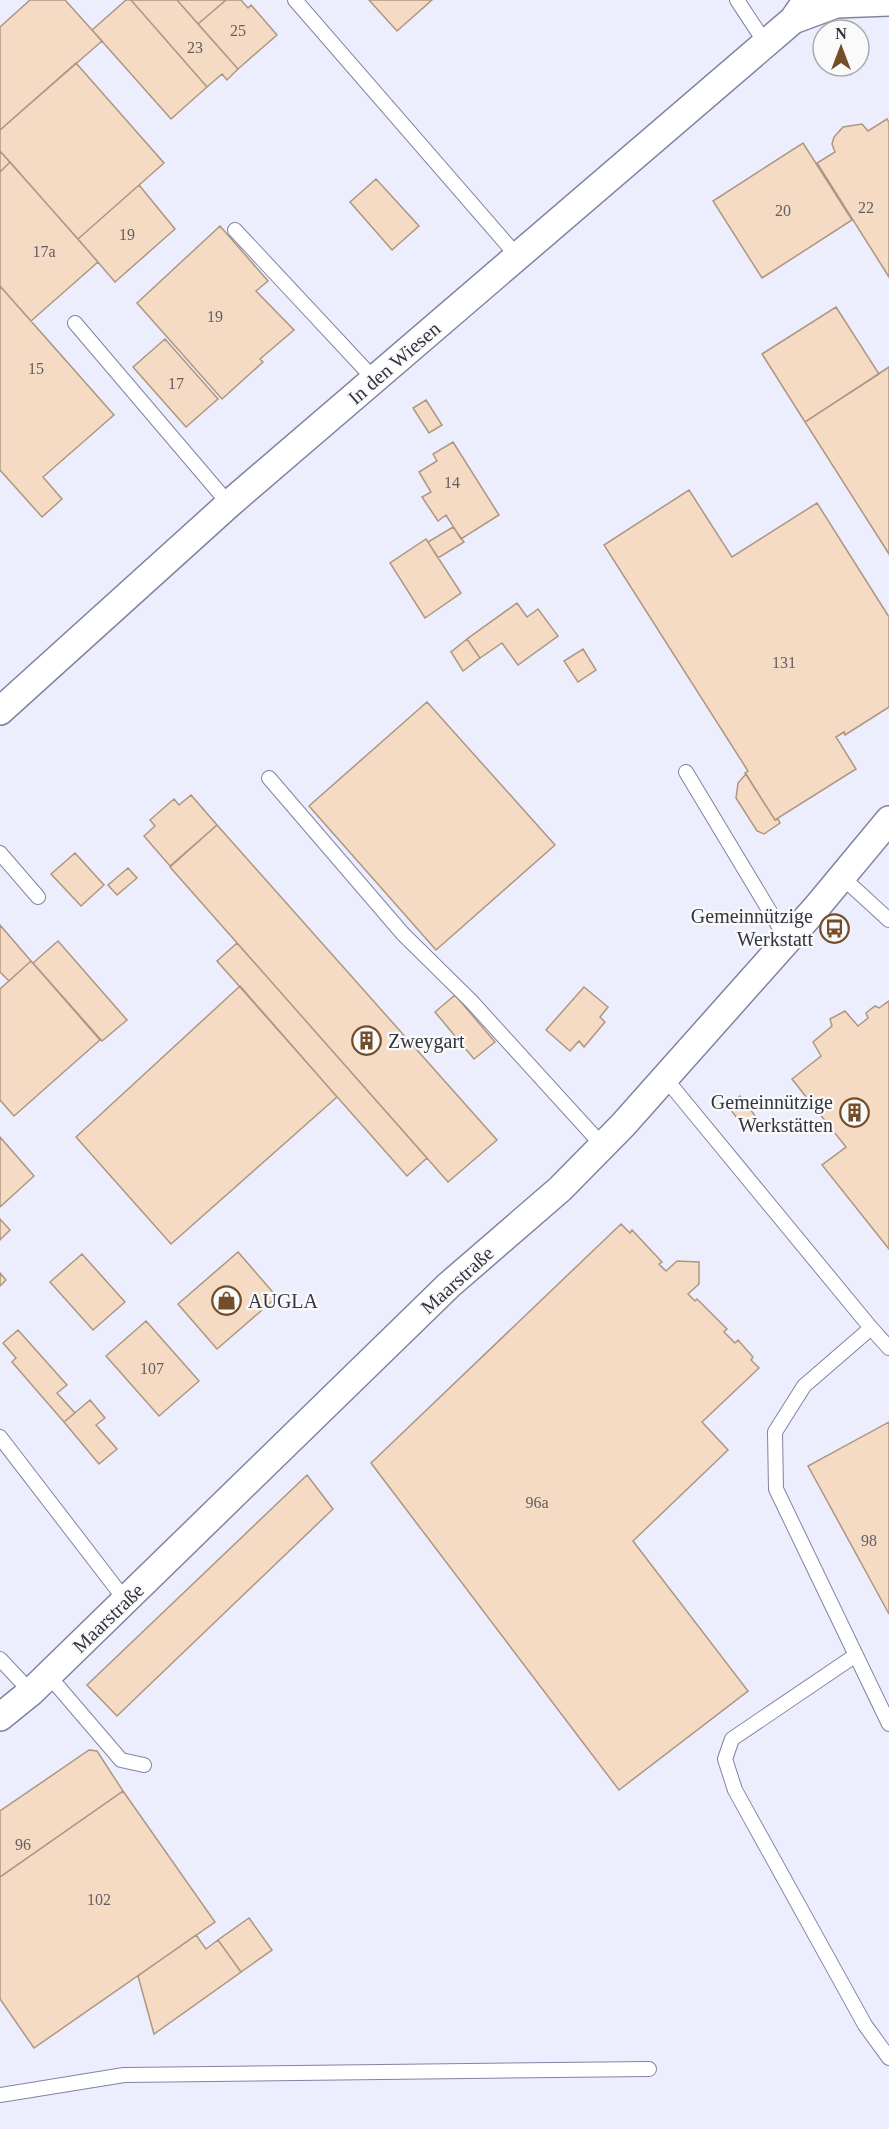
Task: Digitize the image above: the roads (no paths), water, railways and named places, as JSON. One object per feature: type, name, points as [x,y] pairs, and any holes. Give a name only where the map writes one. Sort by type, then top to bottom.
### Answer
[{"type":"street","name":"In den Wiesen","points":[[0,711],[229,504],[766,44],[800,10],[836,4],[889,2]]},
{"type":"street","name":"Maarstraße","points":[[0,1717],[40,1684],[448,1285],[560,1189],[603,1146],[788,940],[889,820]]},
{"type":"lane","points":[[295,0],[518,256]]},
{"type":"lane","points":[[737,0],[766,44]]},
{"type":"lane","points":[[235,230],[374,379]]},
{"type":"lane","points":[[75,323],[229,504]]},
{"type":"lane","points":[[686,772],[788,940]]},
{"type":"lane","points":[[269,778],[403,934],[471,1001],[603,1146]]},
{"type":"lane","points":[[0,853],[38,897]]},
{"type":"lane","points":[[842,877],[889,920]]},
{"type":"lane","points":[[664,1078],[889,1348]]},
{"type":"lane","points":[[871,1328],[804,1386],[775,1432],[776,1489],[889,1724]]},
{"type":"lane","points":[[0,1437],[126,1601]]},
{"type":"lane","points":[[856,1655],[732,1739],[725,1759],[735,1790],[746,1811],[865,2025],[889,2058]]},
{"type":"lane","points":[[0,1659],[40,1684],[122,1760],[144,1765]]},
{"type":"lane","points":[[0,2095],[124,2075],[649,2069]]},
{"type":"place","name":"Gemeinnützige Werkstatt","points":[[834,928]]},
{"type":"place","name":"Zweygart","points":[[367,1041]]},
{"type":"place","name":"Gemeinnützige Werkstätten","points":[[854,1113]]},
{"type":"place","name":"AUGLA","points":[[227,1301]]}]
